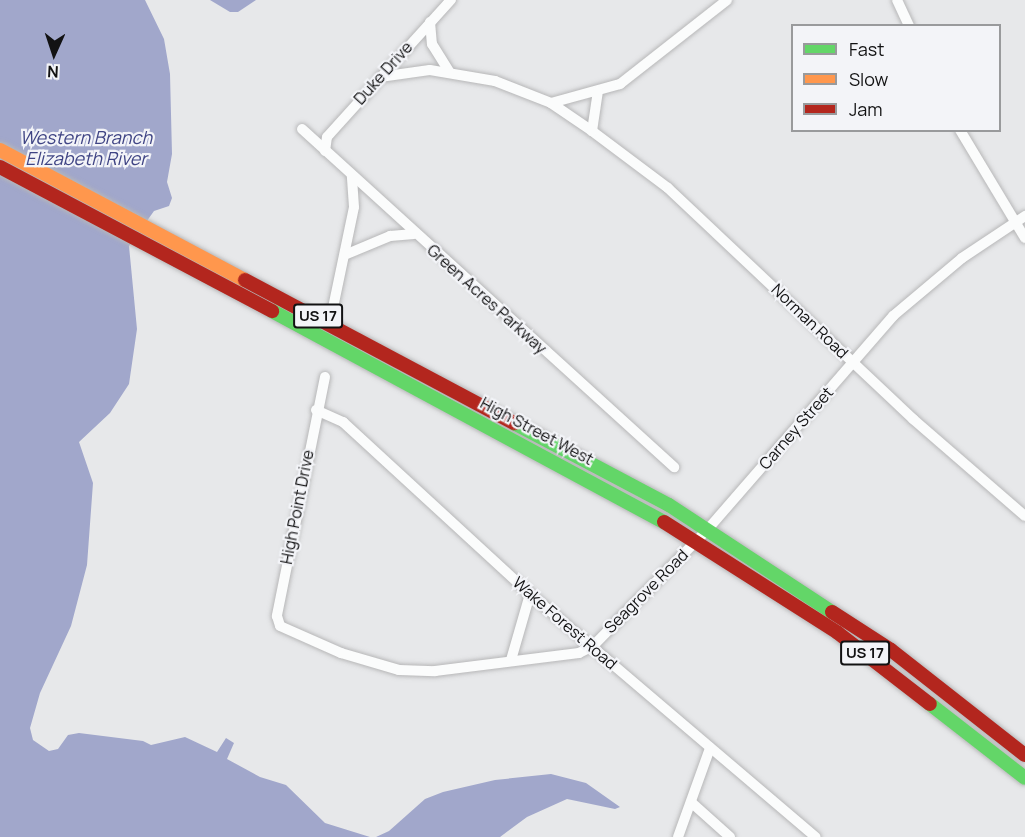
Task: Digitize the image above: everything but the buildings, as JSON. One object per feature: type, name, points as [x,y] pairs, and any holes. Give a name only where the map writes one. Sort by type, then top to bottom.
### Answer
[{"type":"main road","name":"High Street West","points":[[0,150],[596,463],[708,529],[891,650],[1025,755]]},
{"type":"main road","name":"High Street West","points":[[0,167],[563,463],[697,540],[838,633],[1025,778]]},
{"type":"street","name":"Duke Drive","points":[[325,151],[327,137],[451,0]]},
{"type":"street","points":[[552,103],[620,84],[727,0]]},
{"type":"street","points":[[897,0],[908,24]]},
{"type":"street","points":[[430,22],[432,44],[449,71]]},
{"type":"street","name":"Norman Road","points":[[380,77],[449,71],[495,81],[552,103],[668,188],[853,362],[1025,516]]},
{"type":"street","points":[[592,131],[598,91]]},
{"type":"street","name":"Green Acres Parkway","points":[[302,129],[414,234],[674,467]]},
{"type":"street","points":[[961,132],[1025,238]]},
{"type":"street","points":[[330,322],[347,254],[354,207],[352,176]]},
{"type":"street","name":"Carney Street","points":[[708,529],[893,316],[927,286],[1025,216]]},
{"type":"street","points":[[347,254],[390,236],[414,234]]},
{"type":"street","name":"High Point Drive","points":[[290,632],[280,626],[277,616],[316,410],[325,377]]},
{"type":"street","name":"Wake Forest Road","points":[[316,410],[343,422],[530,594],[816,837]]},
{"type":"street","name":"Seagrove Road","points":[[290,632],[341,653],[399,670],[435,671],[579,653],[592,646],[708,529]]},
{"type":"street","points":[[511,660],[530,594]]},
{"type":"street","points":[[678,837],[710,748]]},
{"type":"street","points":[[692,803],[730,837]]},
{"type":"water","name":"Western Branch Elizabeth River","points":[[0,0],[145,0],[164,39],[170,74],[172,154],[167,182],[172,198],[169,206],[154,211],[129,246],[137,329],[129,384],[110,413],[79,442],[93,483],[87,565],[71,626],[40,693],[30,728],[33,740],[49,751],[58,749],[68,735],[79,733],[143,741],[151,745],[185,737],[217,752],[226,738],[234,743],[227,759],[260,777],[286,785],[325,823],[370,837],[0,837]]},
{"type":"water","points":[[210,0],[256,0],[238,12],[230,12]]},
{"type":"water","points":[[551,774],[586,783],[620,807],[615,809],[567,799],[527,817],[500,837],[376,837],[389,831],[425,799],[443,792],[495,780]]},
{"type":"traffic: fast","points":[[272,311],[664,522]]},
{"type":"traffic: fast","points":[[514,423],[669,505],[832,612]]},
{"type":"traffic: fast","points":[[930,704],[1025,778]]},
{"type":"traffic: slow","points":[[0,150],[245,280]]},
{"type":"traffic: jam","points":[[0,167],[272,311]]},
{"type":"traffic: jam","points":[[245,280],[514,423]]},
{"type":"traffic: jam","points":[[664,522],[838,633],[930,704]]},
{"type":"traffic: jam","points":[[832,612],[891,650],[1025,755]]}]
